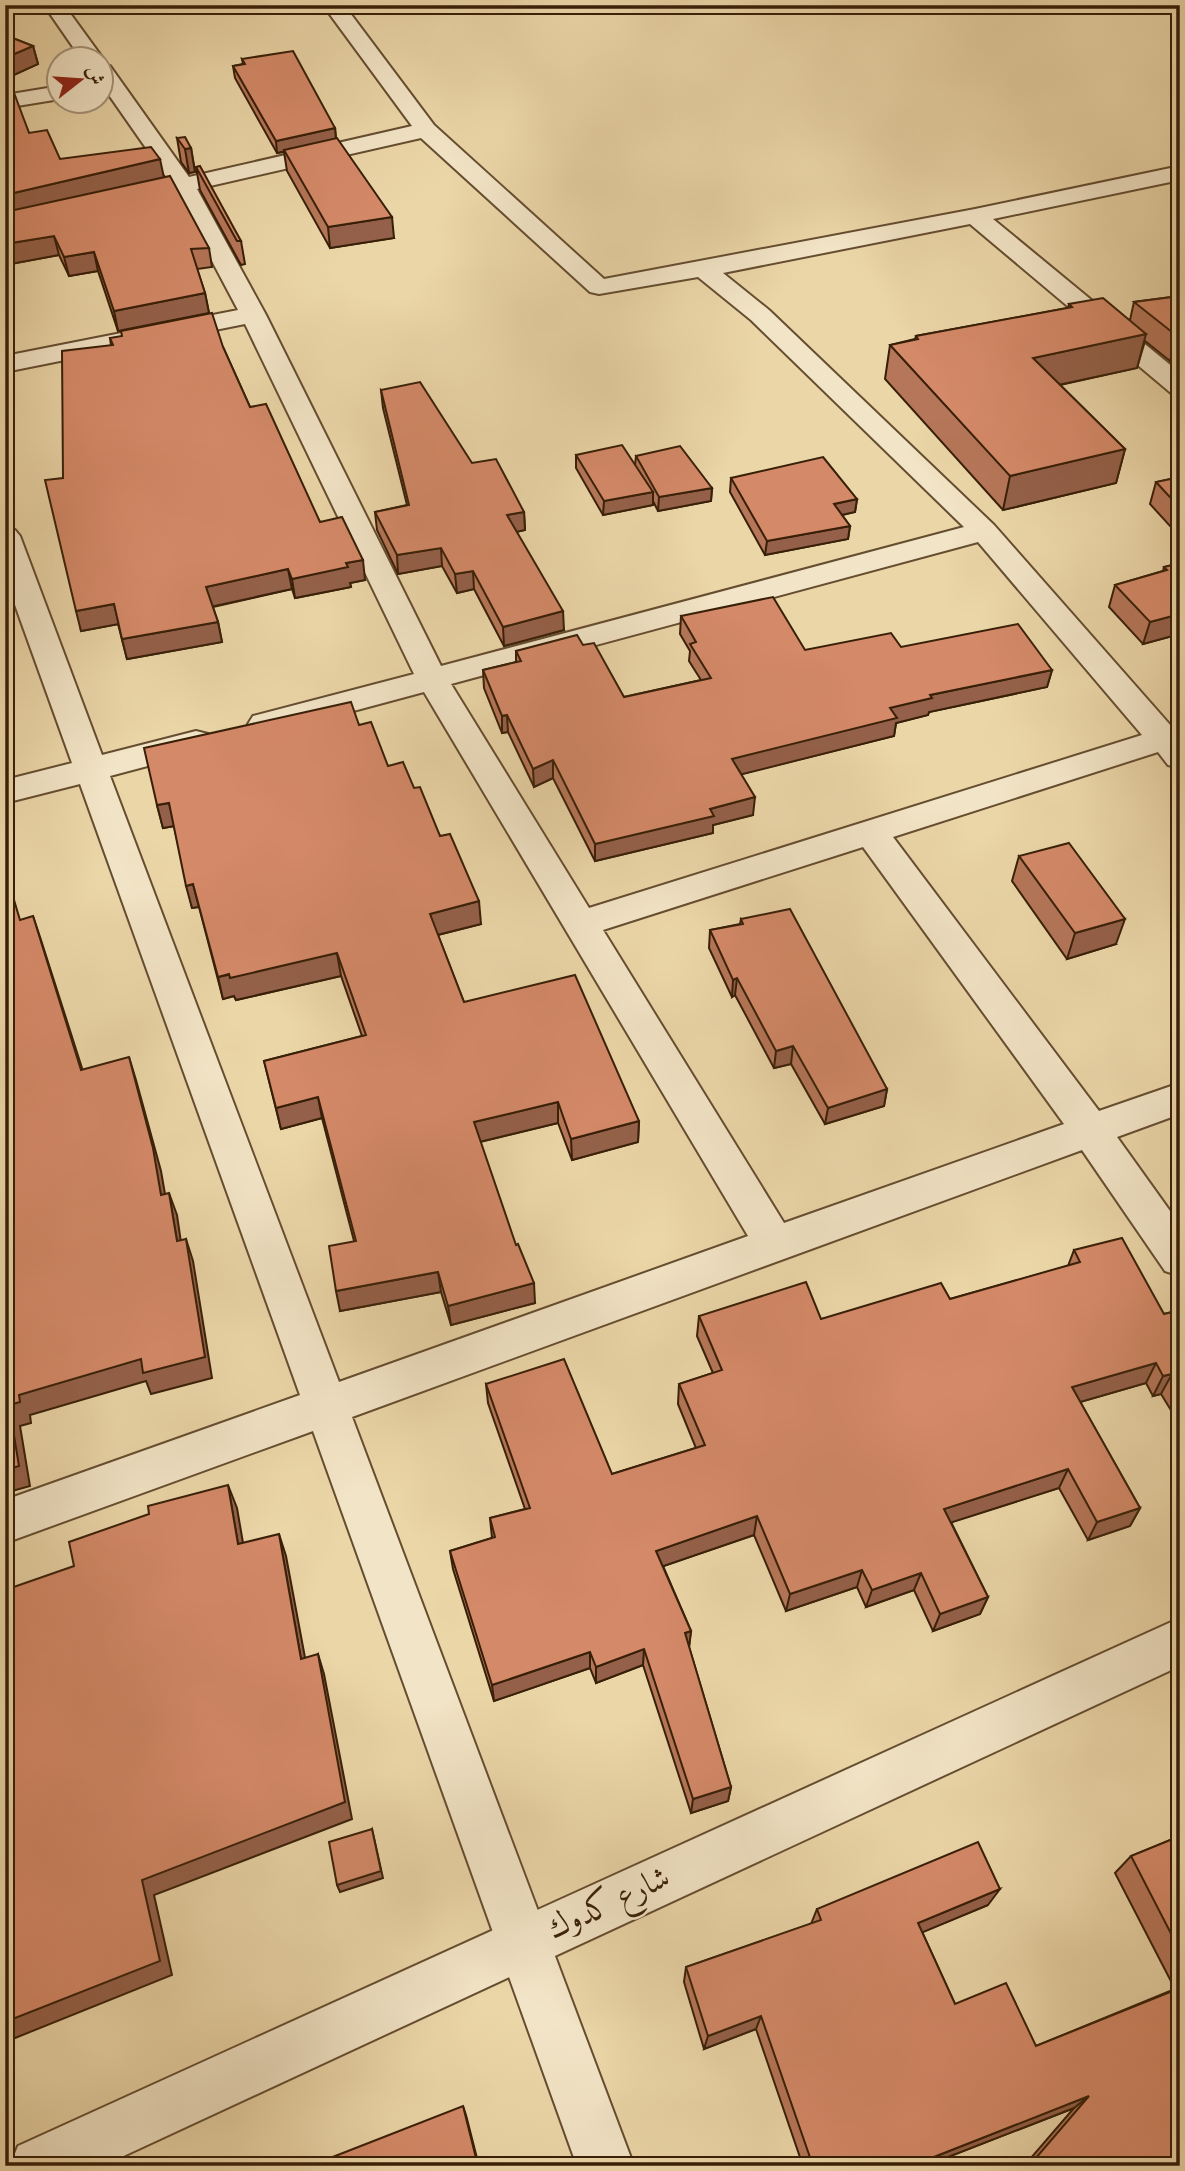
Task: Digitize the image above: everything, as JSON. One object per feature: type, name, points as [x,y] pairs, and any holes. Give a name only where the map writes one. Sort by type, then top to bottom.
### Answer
[{"type":"street","points":[[54,5],[82,46]]},
{"type":"street","points":[[333,5],[426,131],[600,287],[975,216],[1180,173]]},
{"type":"street","points":[[116,94],[183,185],[253,315],[432,679],[774,1243]]},
{"type":"street","points":[[5,102],[46,95]]},
{"type":"street","points":[[101,203],[426,131]]},
{"type":"street","points":[[975,216],[1180,387]]},
{"type":"street","points":[[580,923],[870,831],[1174,744],[984,531],[760,315],[704,269]]},
{"type":"street","points":[[5,364],[253,315]]},
{"type":"street","points":[[5,792],[984,531]]},
{"type":"street","points":[[5,536],[606,2166]]},
{"type":"street","points":[[870,831],[1090,1129],[1180,1259]]},
{"type":"street","points":[[5,1522],[1180,1098]]},
{"type":"street","name":"شارع كدوك","points":[[38,2166],[1180,1641]]},
{"type":"building","points":[[5,35],[33,46],[5,58]]},
{"type":"building","points":[[293,51],[335,128],[276,141],[233,66],[245,64],[242,59]]},
{"type":"building","points":[[13,90],[29,133],[47,130],[60,159],[151,147],[160,159],[5,195],[5,91]]},
{"type":"building","points":[[185,137],[191,148],[185,149],[177,138]]},
{"type":"building","points":[[337,138],[392,217],[328,227],[284,150]]},
{"type":"building","points":[[200,166],[241,241],[237,241],[196,167]]},
{"type":"building","points":[[170,176],[209,248],[191,249],[205,293],[114,311],[94,252],[64,257],[54,236],[5,244],[5,212]]},
{"type":"building","points":[[1180,296],[1180,336],[1134,302]]},
{"type":"building","points":[[1103,298],[1146,334],[1033,358],[1125,449],[1010,476],[890,345],[918,339],[916,336],[1072,307],[1069,304]]},
{"type":"building","points":[[212,313],[223,347],[250,407],[266,404],[320,522],[342,517],[363,560],[346,563],[348,567],[292,579],[288,569],[206,587],[218,622],[122,639],[114,604],[76,611],[45,480],[63,478],[62,351],[113,345],[110,338],[122,336],[121,331]]},
{"type":"building","points":[[420,382],[472,463],[496,459],[524,512],[507,515],[563,611],[503,627],[473,571],[455,574],[441,548],[397,555],[375,512],[409,505],[381,390]]},
{"type":"building","points":[[622,445],[653,492],[604,501],[576,455]]},
{"type":"building","points":[[680,446],[712,488],[659,497],[636,456]]},
{"type":"building","points":[[823,457],[857,499],[834,504],[850,526],[767,541],[731,478]]},
{"type":"building","points":[[1180,477],[1180,508],[1156,482]]},
{"type":"building","points":[[1180,563],[1180,614],[1150,622],[1115,585],[1167,570],[1164,567]]},
{"type":"building","points":[[773,597],[805,650],[891,633],[901,647],[1018,624],[1052,670],[930,695],[932,698],[890,708],[897,718],[732,759],[755,797],[710,809],[714,816],[595,844],[553,760],[533,769],[507,715],[502,716],[483,670],[521,661],[516,651],[577,635],[583,645],[594,643],[624,697],[711,678],[690,644],[696,642],[681,616]]},
{"type":"building","points":[[351,702],[359,725],[371,722],[388,766],[403,762],[414,788],[420,787],[440,836],[450,834],[479,901],[430,914],[464,1002],[575,975],[639,1121],[571,1139],[558,1102],[474,1122],[516,1245],[518,1244],[534,1283],[448,1306],[438,1272],[336,1291],[329,1246],[356,1241],[318,1097],[276,1108],[264,1061],[366,1035],[337,953],[230,978],[229,974],[218,977],[193,884],[186,886],[169,803],[157,805],[144,748]]},
{"type":"building","points":[[1069,843],[1125,919],[1075,933],[1019,856]]},
{"type":"building","points":[[11,890],[20,920],[33,916],[81,1070],[129,1057],[153,1148],[161,1195],[169,1193],[177,1241],[186,1239],[205,1357],[143,1373],[141,1359],[19,1395],[20,1402],[9,1405],[19,1466],[5,1470],[5,892]]},
{"type":"building","points":[[790,909],[887,1089],[828,1108],[793,1046],[776,1051],[737,978],[733,980],[710,930],[743,924],[741,919]]},
{"type":"building","points":[[1122,1238],[1164,1314],[1180,1310],[1180,1387],[1172,1374],[1163,1376],[1156,1363],[1072,1387],[1140,1508],[1097,1522],[1068,1469],[944,1509],[988,1597],[940,1614],[921,1573],[872,1590],[862,1570],[790,1594],[757,1516],[656,1551],[691,1631],[685,1633],[731,1787],[693,1799],[644,1649],[596,1667],[590,1652],[492,1685],[450,1551],[495,1537],[490,1518],[530,1508],[486,1384],[564,1359],[612,1474],[705,1445],[679,1384],[722,1370],[699,1316],[806,1282],[821,1319],[941,1283],[950,1299],[1080,1262],[1074,1250]]},
{"type":"building","points":[[228,1485],[238,1544],[279,1534],[301,1659],[318,1654],[345,1802],[142,1880],[160,1961],[5,2022],[5,1973],[9,1972],[5,1951],[5,1590],[74,1566],[69,1542],[149,1514],[148,1506]]},
{"type":"building","points":[[372,1829],[381,1871],[337,1885],[329,1842]]},
{"type":"building","points":[[1180,1836],[1180,1951],[1131,1856]]},
{"type":"building","points":[[978,1842],[1000,1889],[918,1923],[955,2004],[1006,1983],[1036,2046],[1180,1988],[1180,2166],[1029,2166],[1089,2096],[911,2166],[813,2166],[761,2016],[708,2036],[686,1967],[821,1920],[817,1909]]},
{"type":"building","points":[[463,2106],[478,2166],[326,2166],[325,2160]]}]
